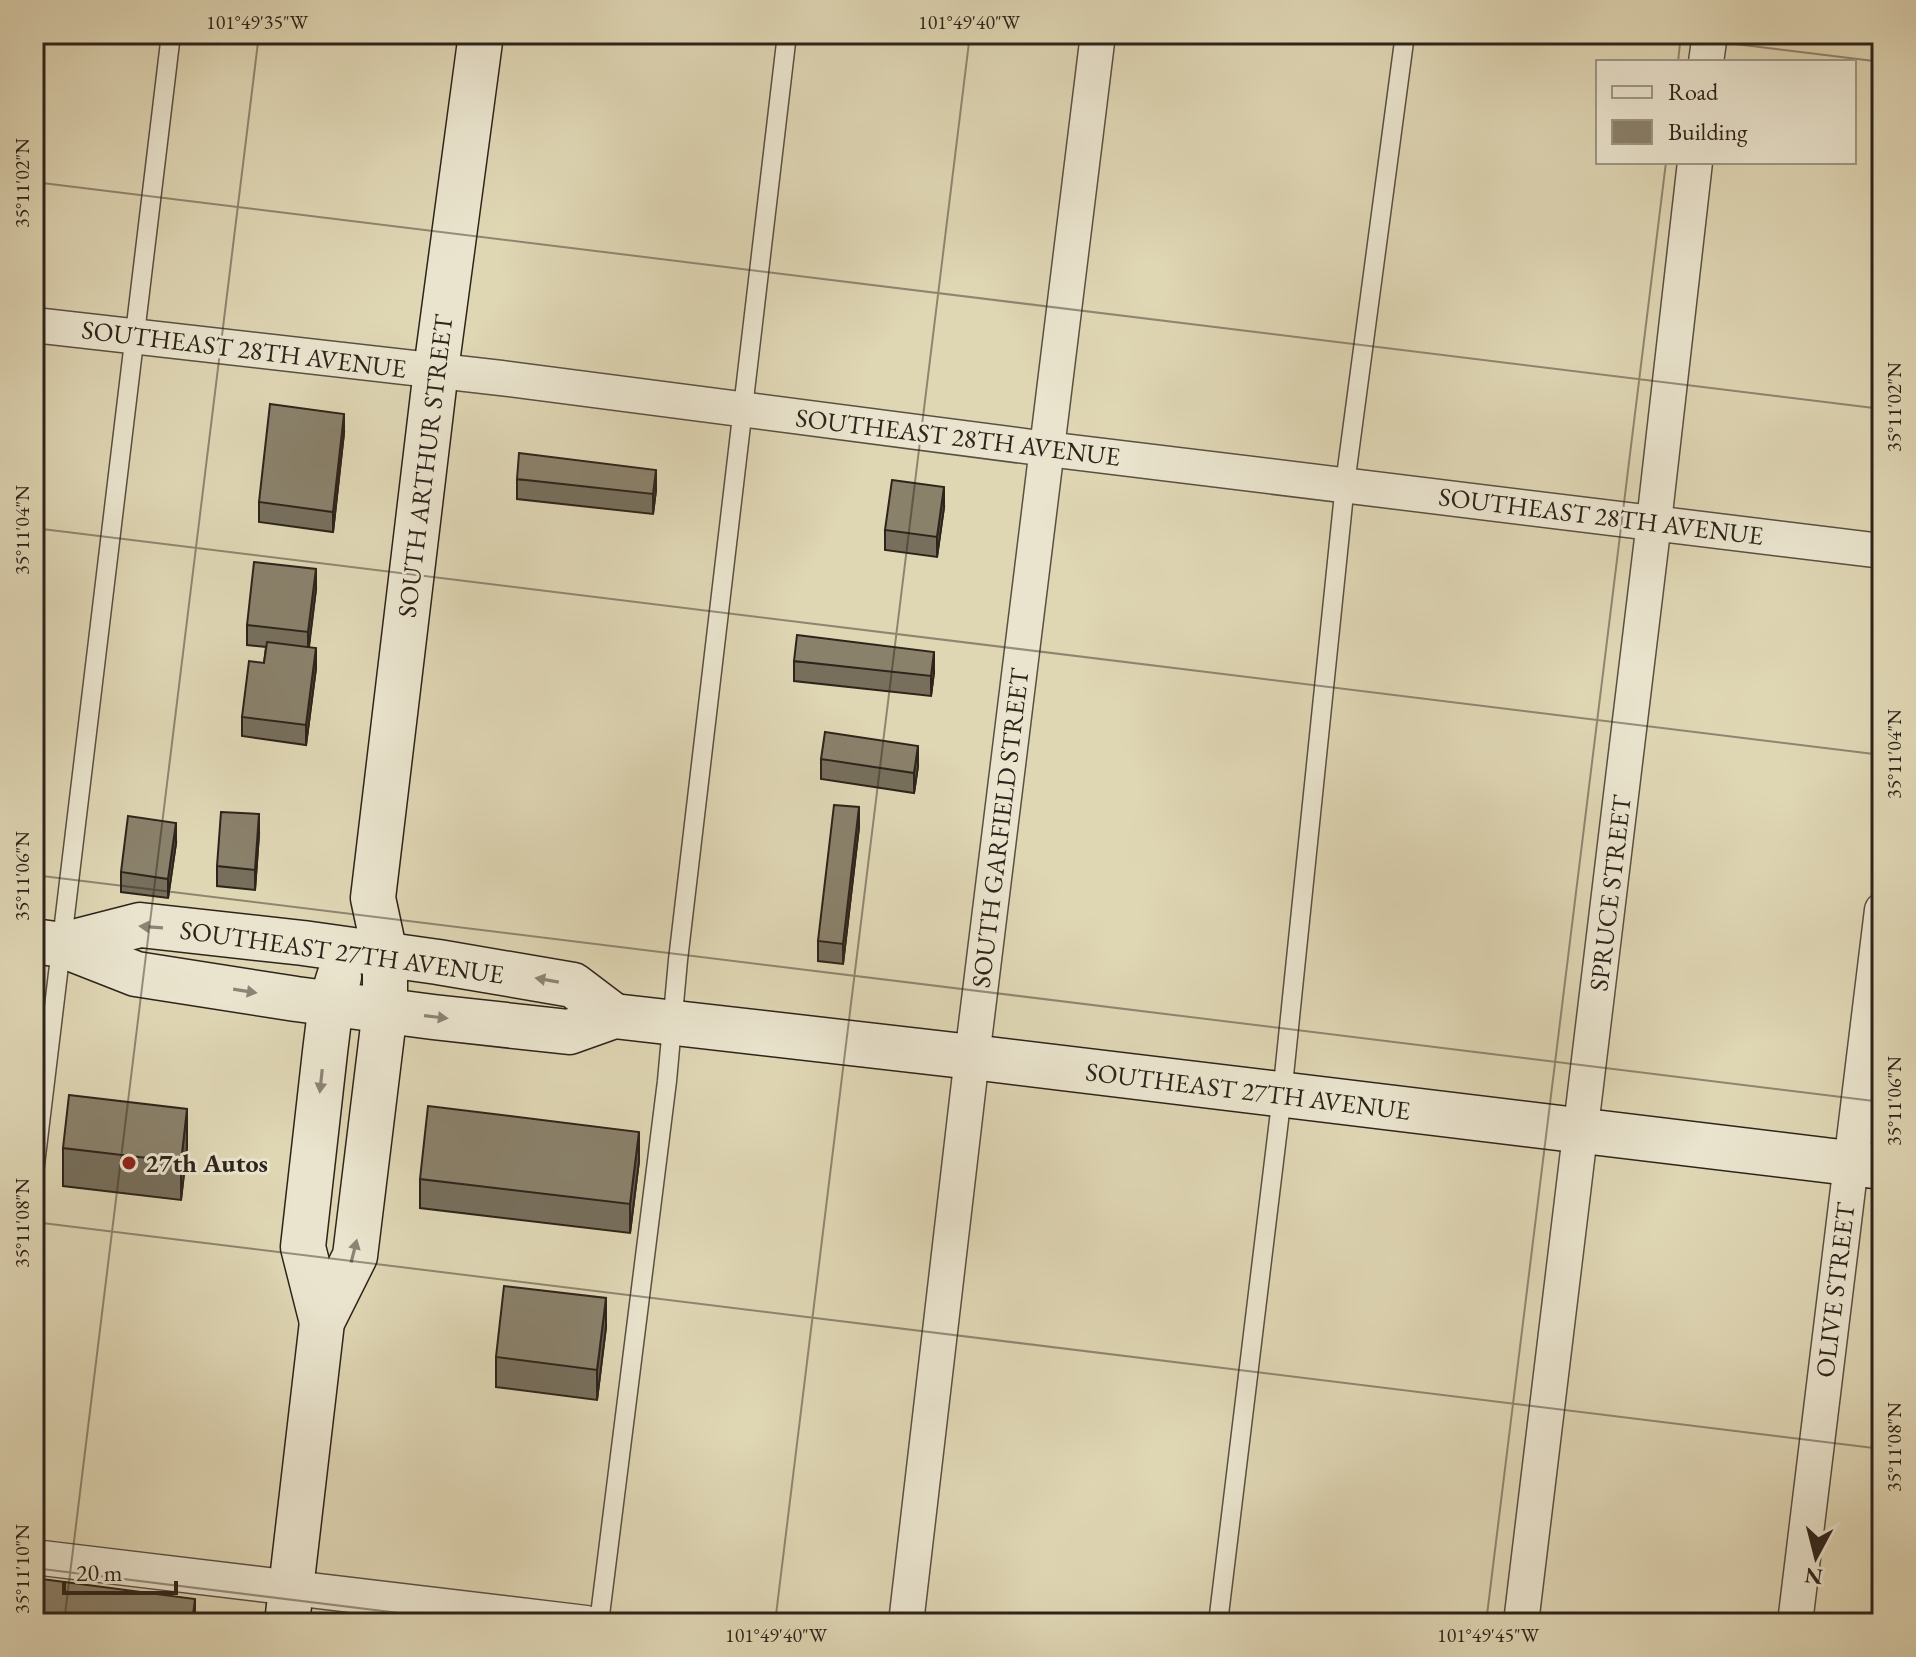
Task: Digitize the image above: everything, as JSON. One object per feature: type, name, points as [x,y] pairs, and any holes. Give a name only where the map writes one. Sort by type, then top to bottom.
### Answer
[{"type":"main road","name":"SOUTH ARTHUR STREET","points":[[289,1606],[322,1322],[355,1256],[385,1010],[366,952],[436,370],[481,34]]},
{"type":"main road","name":"SOUTHEAST 27TH AVENUE","points":[[48,943],[140,925],[366,952],[573,985],[614,1016]]},
{"type":"main road","name":"SOUTHEAST 27TH AVENUE","points":[[48,943],[136,974],[385,1010],[569,1032],[614,1016],[1866,1165]]},
{"type":"main road","name":"SOUTH ARTHUR STREET","points":[[322,1322],[303,1247],[331,1003],[366,952]]},
{"type":"street","name":"SOUTH GARFIELD STREET","points":[[906,1623],[1098,34]]},
{"type":"street","points":[[1706,60],[1710,34]]},
{"type":"street","name":"SPRUCE STREET","points":[[1521,1623],[1695,164]]},
{"type":"street","name":"SOUTHEAST 28TH AVENUE","points":[[34,325],[436,370],[1047,449],[1882,551]]},
{"type":"street","name":"OLIVE STREET","points":[[1795,1623],[1866,1165],[1882,910]]},
{"type":"street","points":[[34,1557],[289,1606],[586,1623]]},
{"type":"lane","points":[[34,1173],[48,943],[134,336],[171,34]]},
{"type":"lane","points":[[599,1623],[667,1081],[678,960],[787,34]]},
{"type":"lane","points":[[1218,1623],[1282,1095],[1345,484],[1405,34]]},
{"type":"building","points":[[270,404],[344,414],[333,512],[259,502]]},
{"type":"building","points":[[519,453],[656,470],[653,494],[517,479]]},
{"type":"building","points":[[892,480],[944,487],[937,537],[885,530]]},
{"type":"building","points":[[254,562],[316,569],[308,632],[247,625]]},
{"type":"building","points":[[797,635],[934,652],[931,676],[794,661]]},
{"type":"building","points":[[267,642],[316,648],[306,725],[242,717],[249,661],[264,663]]},
{"type":"building","points":[[825,732],[918,746],[914,773],[821,759]]},
{"type":"building","points":[[834,805],[859,807],[843,944],[818,941]]},
{"type":"building","points":[[221,812],[259,814],[255,870],[217,866]]},
{"type":"building","points":[[128,816],[176,823],[168,879],[121,872]]},
{"type":"building","points":[[69,1095],[187,1109],[181,1162],[63,1148]]},
{"type":"building","points":[[428,1106],[639,1132],[630,1204],[420,1179]]},
{"type":"building","points":[[504,1286],[606,1298],[597,1370],[496,1357]]},
{"type":"building","points":[[34,1578],[195,1599],[192,1623],[34,1623]]},
{"type":"place","name":"27th Autos","points":[[129,1163]]}]
